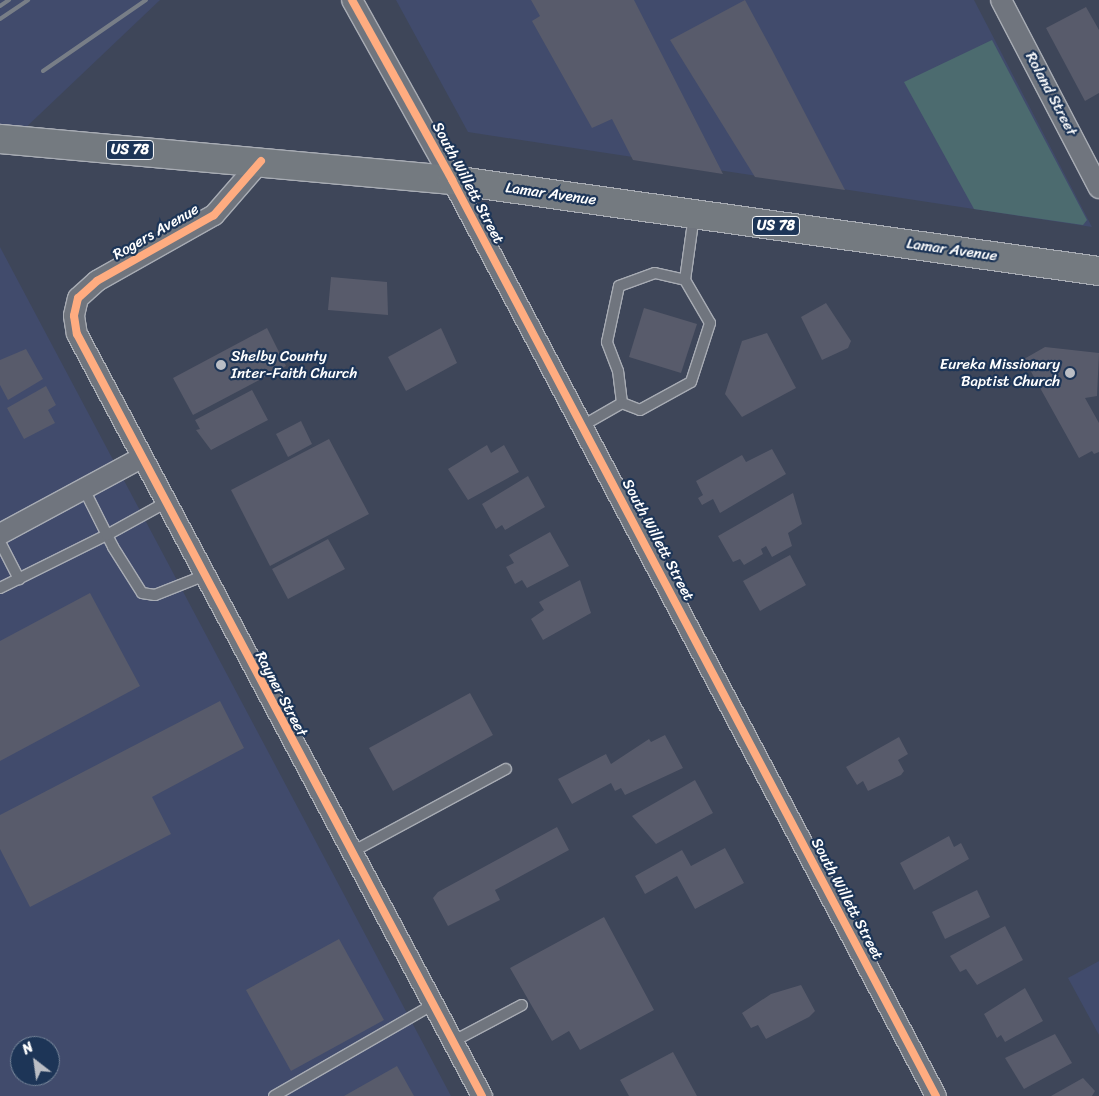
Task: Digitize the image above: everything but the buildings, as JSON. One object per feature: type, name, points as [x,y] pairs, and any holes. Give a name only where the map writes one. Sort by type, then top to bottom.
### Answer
[{"type":"main road","name":"Lamar Avenue","points":[[0,139],[260,161],[452,180],[1099,271]]},
{"type":"street","name":"South Willett Street","points":[[352,0],[452,180],[936,1096]]},
{"type":"street","name":"Roland Street","points":[[1001,0],[1094,164],[1099,188]]},
{"type":"street","name":"Rogers Avenue","points":[[78,298],[97,281],[214,215],[260,161]]},
{"type":"street","name":"Rayner Street","points":[[78,298],[74,316],[77,334],[349,854],[482,1096]]},
{"type":"street","points":[[0,534],[141,458]]},
{"type":"lane","points":[[622,402],[640,410],[691,382],[710,323],[685,280],[694,214]]},
{"type":"lane","points":[[622,402],[618,371],[607,342],[620,286],[655,272],[685,280]]},
{"type":"lane","points":[[582,426],[622,402]]},
{"type":"lane","points":[[84,489],[106,535],[142,593],[155,596],[203,576]]},
{"type":"lane","points":[[0,588],[165,503]]},
{"type":"lane","points":[[0,542],[19,579]]},
{"type":"lane","points":[[349,854],[506,769]]},
{"type":"lane","points":[[274,1096],[432,1005]]},
{"type":"lane","points":[[452,1042],[522,1005]]},
{"type":"shaded area","points":[[0,0],[160,0],[0,152]]},
{"type":"shaded area","points":[[396,0],[974,0],[1092,227],[468,132]]},
{"type":"shaded area","points":[[0,247],[451,1096],[0,1096]]},
{"type":"shaded area","points":[[1099,961],[1099,1035],[1068,978]]},
{"type":"green space","points":[[992,40],[1087,220],[1083,225],[974,209],[904,82]]},
{"type":"railway","points":[[0,6],[9,0]]},
{"type":"railway","points":[[0,19],[28,0]]},
{"type":"railway","points":[[43,71],[146,0]]},
{"type":"cycle path","points":[[352,0],[452,180],[936,1096]]},
{"type":"cycle path","points":[[261,161],[214,215],[97,281],[78,298],[74,316],[77,334],[482,1096]]},
{"type":"place","name":"Shelby County Inter-Faith Church","points":[[221,365]]},
{"type":"place","name":"Eureka Missionary Baptist Church","points":[[1070,373]]}]
